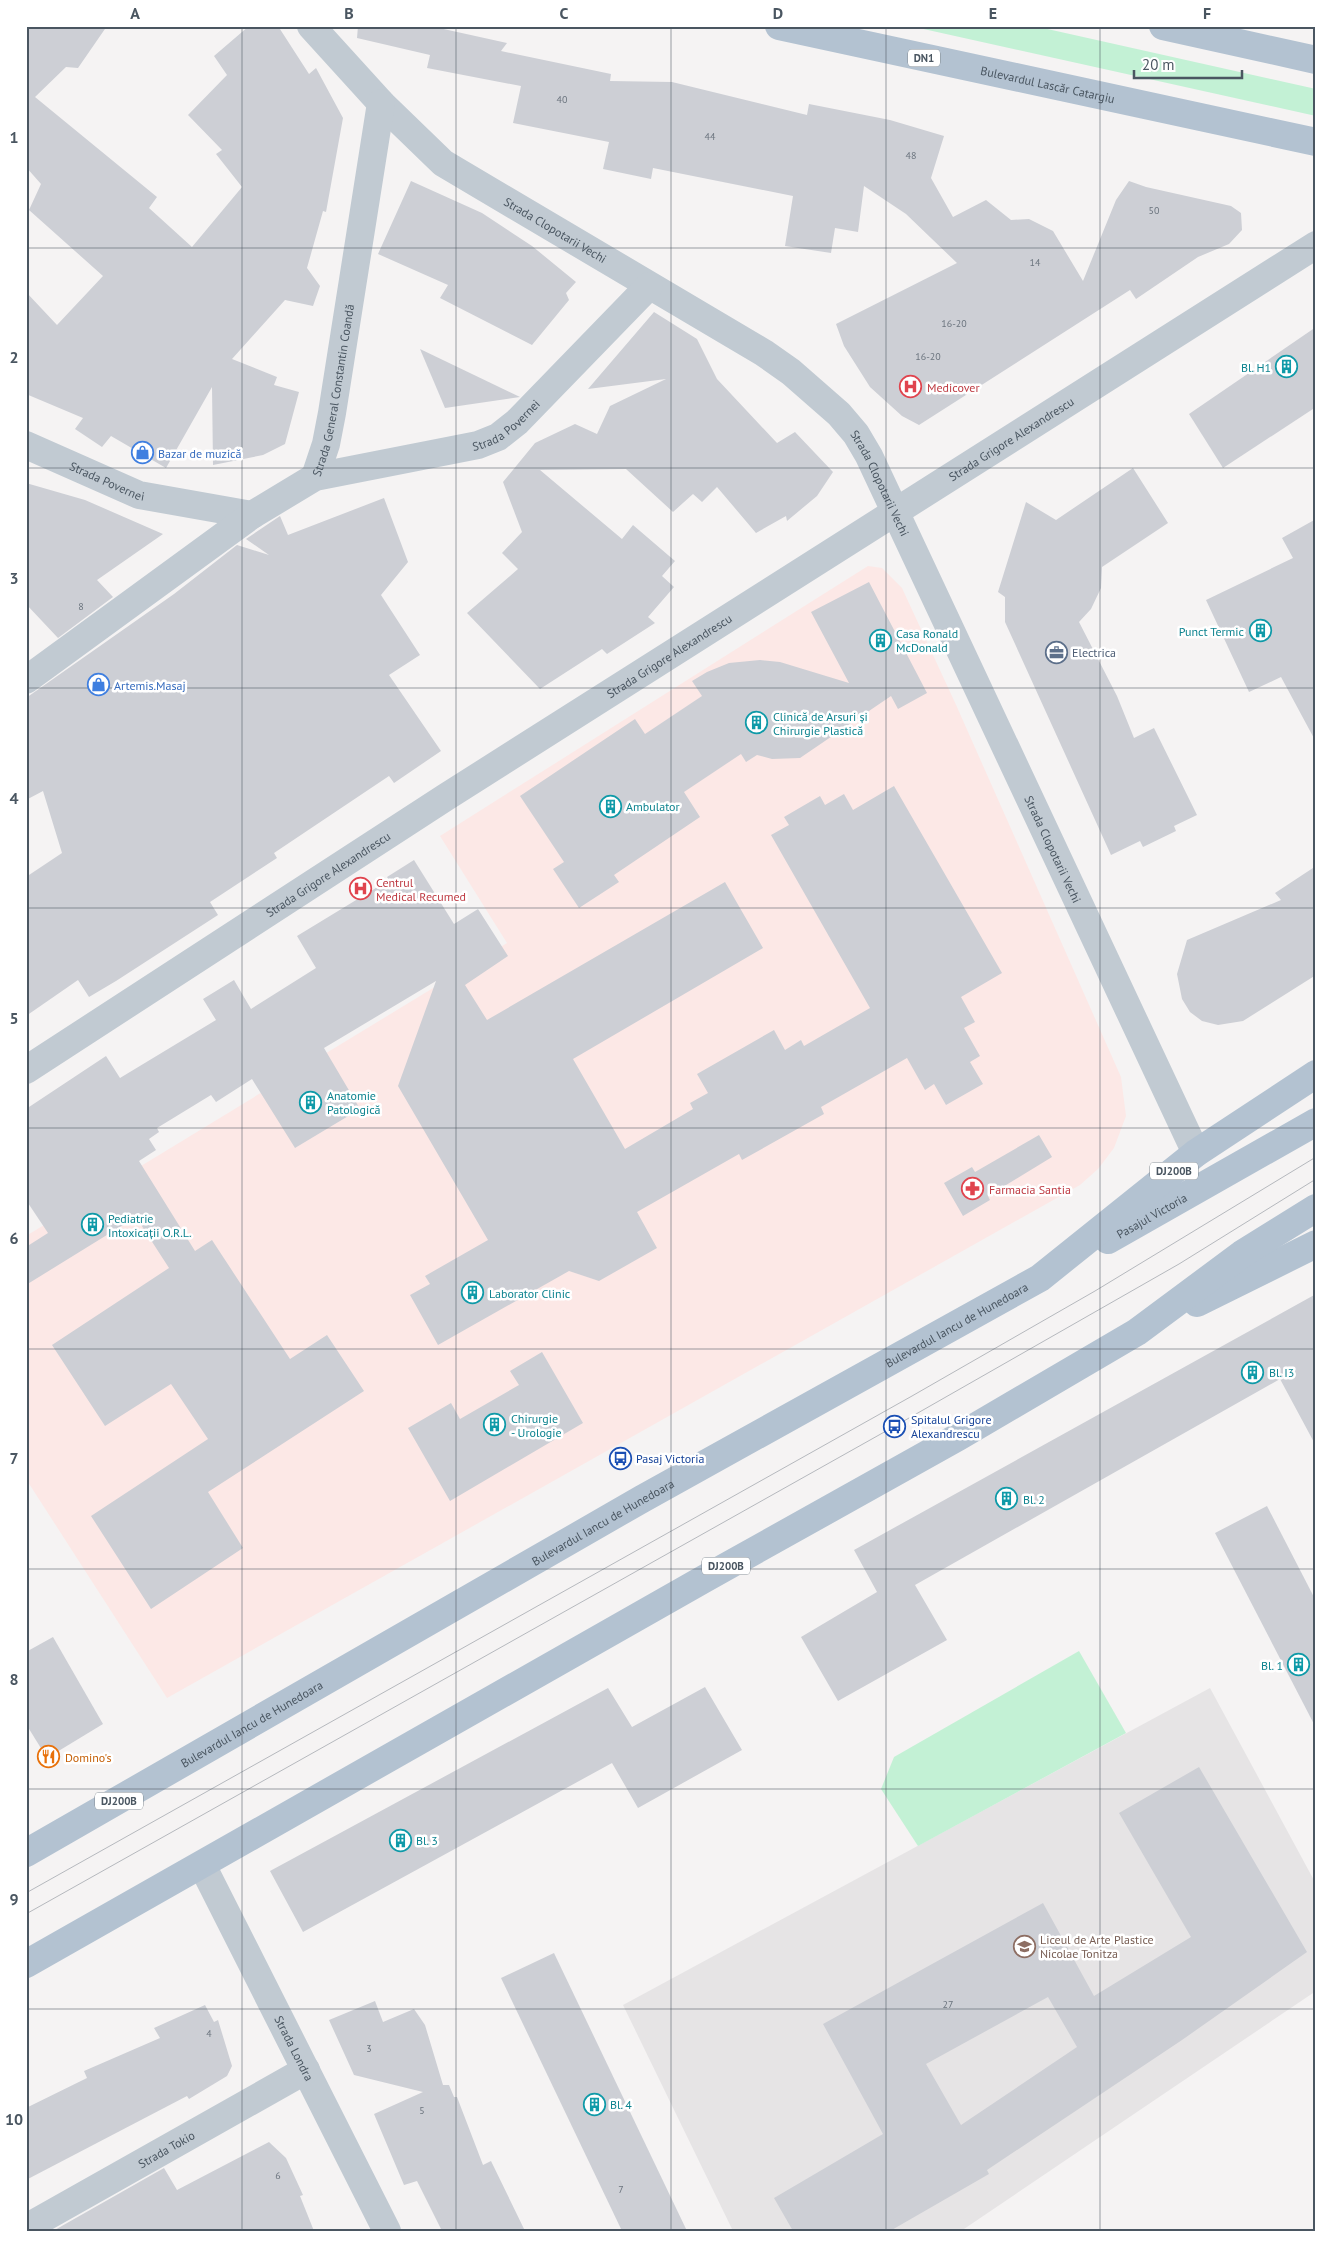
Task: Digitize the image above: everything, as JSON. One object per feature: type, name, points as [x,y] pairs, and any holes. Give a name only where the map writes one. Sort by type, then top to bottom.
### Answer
[{"type":"main road","name":"Bulevardul Lascăr Catargiu","points":[[779,26],[1316,142]]},
{"type":"main road","points":[[1163,26],[1316,60]]},
{"type":"main road","name":"Bulevardul Iancu de Hunedoara","points":[[26,1853],[625,1508],[1040,1278],[1196,1152],[1316,1074]]},
{"type":"main road","name":"Pasajul Victoria","points":[[1040,1278],[1316,1122]]},
{"type":"main road","name":"DJ200B","points":[[1137,1332],[1242,1254],[1316,1208]]},
{"type":"main road","name":"DJ200B","points":[[26,1964],[958,1437],[1137,1332],[1316,1244]]},
{"type":"street","name":"Strada Clopotarii Vechi","points":[[311,26],[381,103],[443,163],[764,353],[814,391],[856,434],[869,456],[1196,1152]]},
{"type":"street","name":"Strada General Constantin Coandă","points":[[26,680],[252,515],[315,477],[326,444],[332,413],[381,103]]},
{"type":"street","name":"Strada Grigore Alexandrescu","points":[[26,1070],[446,797],[1316,245]]},
{"type":"street","name":"Strada Povernei","points":[[315,477],[478,445],[498,437],[517,422],[648,286]]},
{"type":"street","name":"Strada Povernei","points":[[26,444],[138,495],[252,515]]},
{"type":"street","name":"Strada Londra","points":[[202,1865],[387,2231]]},
{"type":"street","name":"Strada Tokio","points":[[26,2228],[306,2070]]},
{"type":"shaded area","points":[[868,566],[882,568],[902,588],[957,707],[1121,1077],[1126,1116],[1114,1148],[1098,1169],[1080,1185],[167,1698],[26,1479],[26,1236],[507,943],[440,836]]},
{"type":"shaded area","name":"Liceul de Arte Plastice Nicolae Tonitza","points":[[1210,1688],[1316,1884],[1316,1991],[961,2231],[733,2231],[623,2005]]},
{"type":"green space","points":[[910,26],[1034,26],[1316,89],[1316,116]]},
{"type":"green space","points":[[1079,1651],[1126,1733],[918,1846],[881,1789],[894,1757]]},
{"type":"building","points":[[26,26],[107,26],[78,68],[66,67],[35,97],[157,197],[149,208],[192,247],[242,187],[216,154],[222,150],[188,115],[227,75],[214,56],[249,26],[278,26],[309,74],[316,68],[343,118],[326,212],[323,211],[307,268],[320,286],[313,306],[285,300],[232,359],[277,377],[274,385],[299,392],[285,444],[263,455],[213,465],[212,387],[166,468],[111,436],[102,447],[75,429],[83,418],[26,394],[26,292],[57,325],[103,276],[29,210],[41,184],[26,167]]},
{"type":"building","points":[[358,26],[430,26],[507,43],[501,51],[611,74],[610,81],[672,82],[807,115],[809,104],[890,120],[944,136],[931,178],[953,217],[986,200],[1011,220],[1029,219],[1053,231],[1083,281],[1116,200],[1129,181],[1146,187],[1231,206],[1241,213],[1242,230],[1229,244],[1198,257],[1136,299],[1130,290],[919,425],[902,416],[870,387],[844,346],[836,324],[957,263],[906,214],[864,186],[858,232],[835,228],[831,253],[785,246],[793,196],[653,168],[651,179],[603,169],[609,142],[513,123],[521,86],[427,68],[430,55],[357,38]]},
{"type":"building","points":[[411,181],[482,213],[532,246],[576,282],[566,293],[569,300],[532,345],[440,298],[448,285],[378,254]]},
{"type":"building","points":[[654,312],[697,339],[717,379],[777,443],[795,432],[833,472],[817,496],[787,521],[786,516],[756,533],[717,487],[702,502],[693,494],[673,512],[626,469],[540,470],[622,539],[633,525],[675,561],[662,576],[674,587],[648,617],[655,623],[607,654],[602,649],[540,689],[467,613],[518,569],[502,553],[522,532],[503,482],[535,443],[575,424],[597,434],[610,406],[666,379],[588,389]]},
{"type":"building","name":"Bl. H1","points":[[1316,327],[1316,407],[1223,468],[1189,414]]},
{"type":"building","points":[[420,349],[520,397],[445,408]]},
{"type":"building","name":"Electrica","points":[[1133,468],[1168,523],[1102,567],[1101,588],[1091,609],[1079,622],[1117,696],[1134,738],[1154,728],[1197,815],[1174,826],[1176,831],[1143,847],[1140,841],[1111,855],[1005,622],[1005,597],[998,592],[1026,502],[1056,520]]},
{"type":"building","points":[[26,483],[85,500],[163,534],[97,580],[113,597],[58,638],[26,604]]},
{"type":"building","points":[[384,498],[408,562],[381,595],[420,655],[389,675],[441,751],[394,783],[389,776],[274,853],[277,858],[210,902],[218,915],[116,981],[89,997],[78,980],[26,1016],[26,877],[62,853],[43,791],[26,800],[26,698],[174,594],[237,545],[269,555],[246,539],[280,516],[288,535]]},
{"type":"building","name":"Punct Termic","points":[[1316,519],[1316,742],[1281,677],[1249,692],[1206,600],[1293,558],[1282,538]]},
{"type":"building","points":[[869,582],[927,693],[898,709],[891,696],[800,758],[772,759],[757,755],[746,762],[741,754],[684,792],[700,817],[614,875],[619,882],[579,908],[553,869],[564,862],[520,796],[635,719],[645,734],[702,696],[692,681],[707,672],[729,663],[760,660],[780,662],[849,683],[811,612]]},
{"type":"building","points":[[894,786],[1002,973],[961,997],[975,1022],[964,1028],[980,1056],[970,1062],[983,1084],[946,1105],[934,1084],[925,1090],[907,1058],[821,1107],[824,1114],[742,1160],[739,1154],[637,1212],[657,1248],[599,1281],[569,1271],[438,1345],[410,1295],[430,1284],[425,1276],[488,1240],[398,1086],[436,981],[324,1048],[360,1109],[295,1148],[252,1079],[216,1102],[211,1095],[157,1128],[159,1132],[149,1139],[156,1150],[139,1161],[195,1251],[212,1240],[290,1359],[327,1335],[364,1391],[208,1492],[243,1548],[151,1609],[91,1516],[208,1439],[171,1384],[105,1426],[52,1345],[169,1268],[136,1217],[26,1285],[26,1247],[48,1233],[26,1200],[26,1109],[106,1056],[120,1078],[216,1020],[203,999],[234,980],[251,1009],[316,968],[297,936],[389,880],[387,877],[414,860],[454,924],[478,909],[508,956],[465,985],[487,1020],[725,882],[763,948],[573,1059],[625,1149],[693,1109],[690,1103],[708,1093],[697,1074],[774,1030],[785,1050],[801,1040],[804,1046],[870,1008],[771,835],[789,825],[784,817],[820,796],[825,805],[844,794],[853,810]]},
{"type":"building","points":[[1316,866],[1316,975],[1243,1021],[1218,1025],[1202,1021],[1190,1012],[1182,999],[1177,974],[1187,940],[1281,900],[1275,893]]},
{"type":"building","name":"Farmacia Santia","points":[[1039,1135],[1052,1157],[988,1196],[990,1200],[963,1216],[944,1183],[972,1167],[975,1172]]},
{"type":"building","name":"Bl. 2","points":[[1316,1294],[1316,1446],[1280,1379],[915,1585],[947,1640],[838,1701],[801,1637],[877,1592],[854,1550]]},
{"type":"building","name":"Chirurgie - Urologie","points":[[542,1352],[583,1423],[450,1501],[408,1428],[451,1403],[460,1419],[519,1385],[510,1371]]},
{"type":"building","name":"Bl. 1","points":[[1267,1506],[1316,1601],[1316,1728],[1215,1533]]},
{"type":"building","points":[[53,1637],[103,1724],[47,1758],[26,1724],[26,1652]]},
{"type":"building","name":"Bl. 3","points":[[705,1687],[742,1750],[638,1808],[612,1763],[303,1932],[270,1871],[608,1688],[632,1727]]},
{"type":"building","points":[[1199,1767],[1307,1952],[1182,2040],[987,2170],[989,2174],[890,2231],[793,2231],[774,2198],[883,2134],[823,2024],[1043,1903],[1094,1996],[1191,1937],[1119,1813]],"holes":[[[1048,1997],[1077,2047],[961,2125],[926,2064]]]},
{"type":"building","name":"Bl. 4","points":[[554,1953],[687,2231],[622,2231],[501,1978]]},
{"type":"building","points":[[375,2001],[383,2022],[414,2009],[425,2025],[443,2085],[449,2085],[454,2097],[457,2097],[483,2165],[491,2161],[525,2231],[442,2231],[417,2181],[404,2185],[374,2114],[423,2092],[354,2075],[329,2020]]},
{"type":"building","points":[[205,2005],[214,2022],[218,2020],[232,2066],[227,2076],[189,2099],[187,2096],[26,2180],[26,2108],[87,2078],[84,2071],[160,2038],[154,2028]]},
{"type":"building","points":[[269,2142],[286,2158],[303,2195],[300,2196],[314,2231],[53,2231],[164,2168],[177,2190]]},
{"type":"tram line","points":[[26,1893],[912,1396],[1095,1291],[1316,1157]]},
{"type":"tram line","points":[[26,1914],[895,1426],[1179,1264],[1316,1179]]},
{"type":"place","name":"Bl. H1","points":[[1287,367]]},
{"type":"place","name":"Medicover","points":[[911,387]]},
{"type":"place","name":"Bazar de muzică","points":[[142,453]]},
{"type":"place","name":"Punct Termic","points":[[1260,631]]},
{"type":"place","name":"Casa Ronald McDonald","points":[[880,640]]},
{"type":"place","name":"Electrica","points":[[1056,652]]},
{"type":"place","name":"Artemis.Masaj","points":[[98,685]]},
{"type":"place","name":"Clinică de Arsuri și Chirurgie Plastică","points":[[757,723]]},
{"type":"place","name":"Ambulator","points":[[610,806]]},
{"type":"place","name":"Centrul Medical Recumed","points":[[360,889]]},
{"type":"place","name":"Anatomie Patologică","points":[[311,1102]]},
{"type":"place","name":"Farmacia Santia","points":[[973,1189]]},
{"type":"place","name":"Pediatrie Intoxicații O.R.L.","points":[[92,1225]]},
{"type":"place","name":"Laborator Clinic","points":[[473,1293]]},
{"type":"place","name":"Bl. I3","points":[[1253,1372]]},
{"type":"place","name":"Chirurgie - Urologie","points":[[495,1425]]},
{"type":"place","name":"Spitalul Grigore Alexandrescu","points":[[895,1426]]},
{"type":"place","name":"Pasaj Victoria","points":[[620,1458]]},
{"type":"place","name":"Bl. 2","points":[[1007,1499]]},
{"type":"place","name":"Bl. 1","points":[[1299,1665]]},
{"type":"place","name":"Domino's","points":[[49,1757]]},
{"type":"place","name":"Bl. 3","points":[[400,1840]]},
{"type":"place","name":"Liceul de Arte Plastice Nicolae Tonitza","points":[[1024,1946]]},
{"type":"place","name":"Bl. 4","points":[[594,2104]]}]
